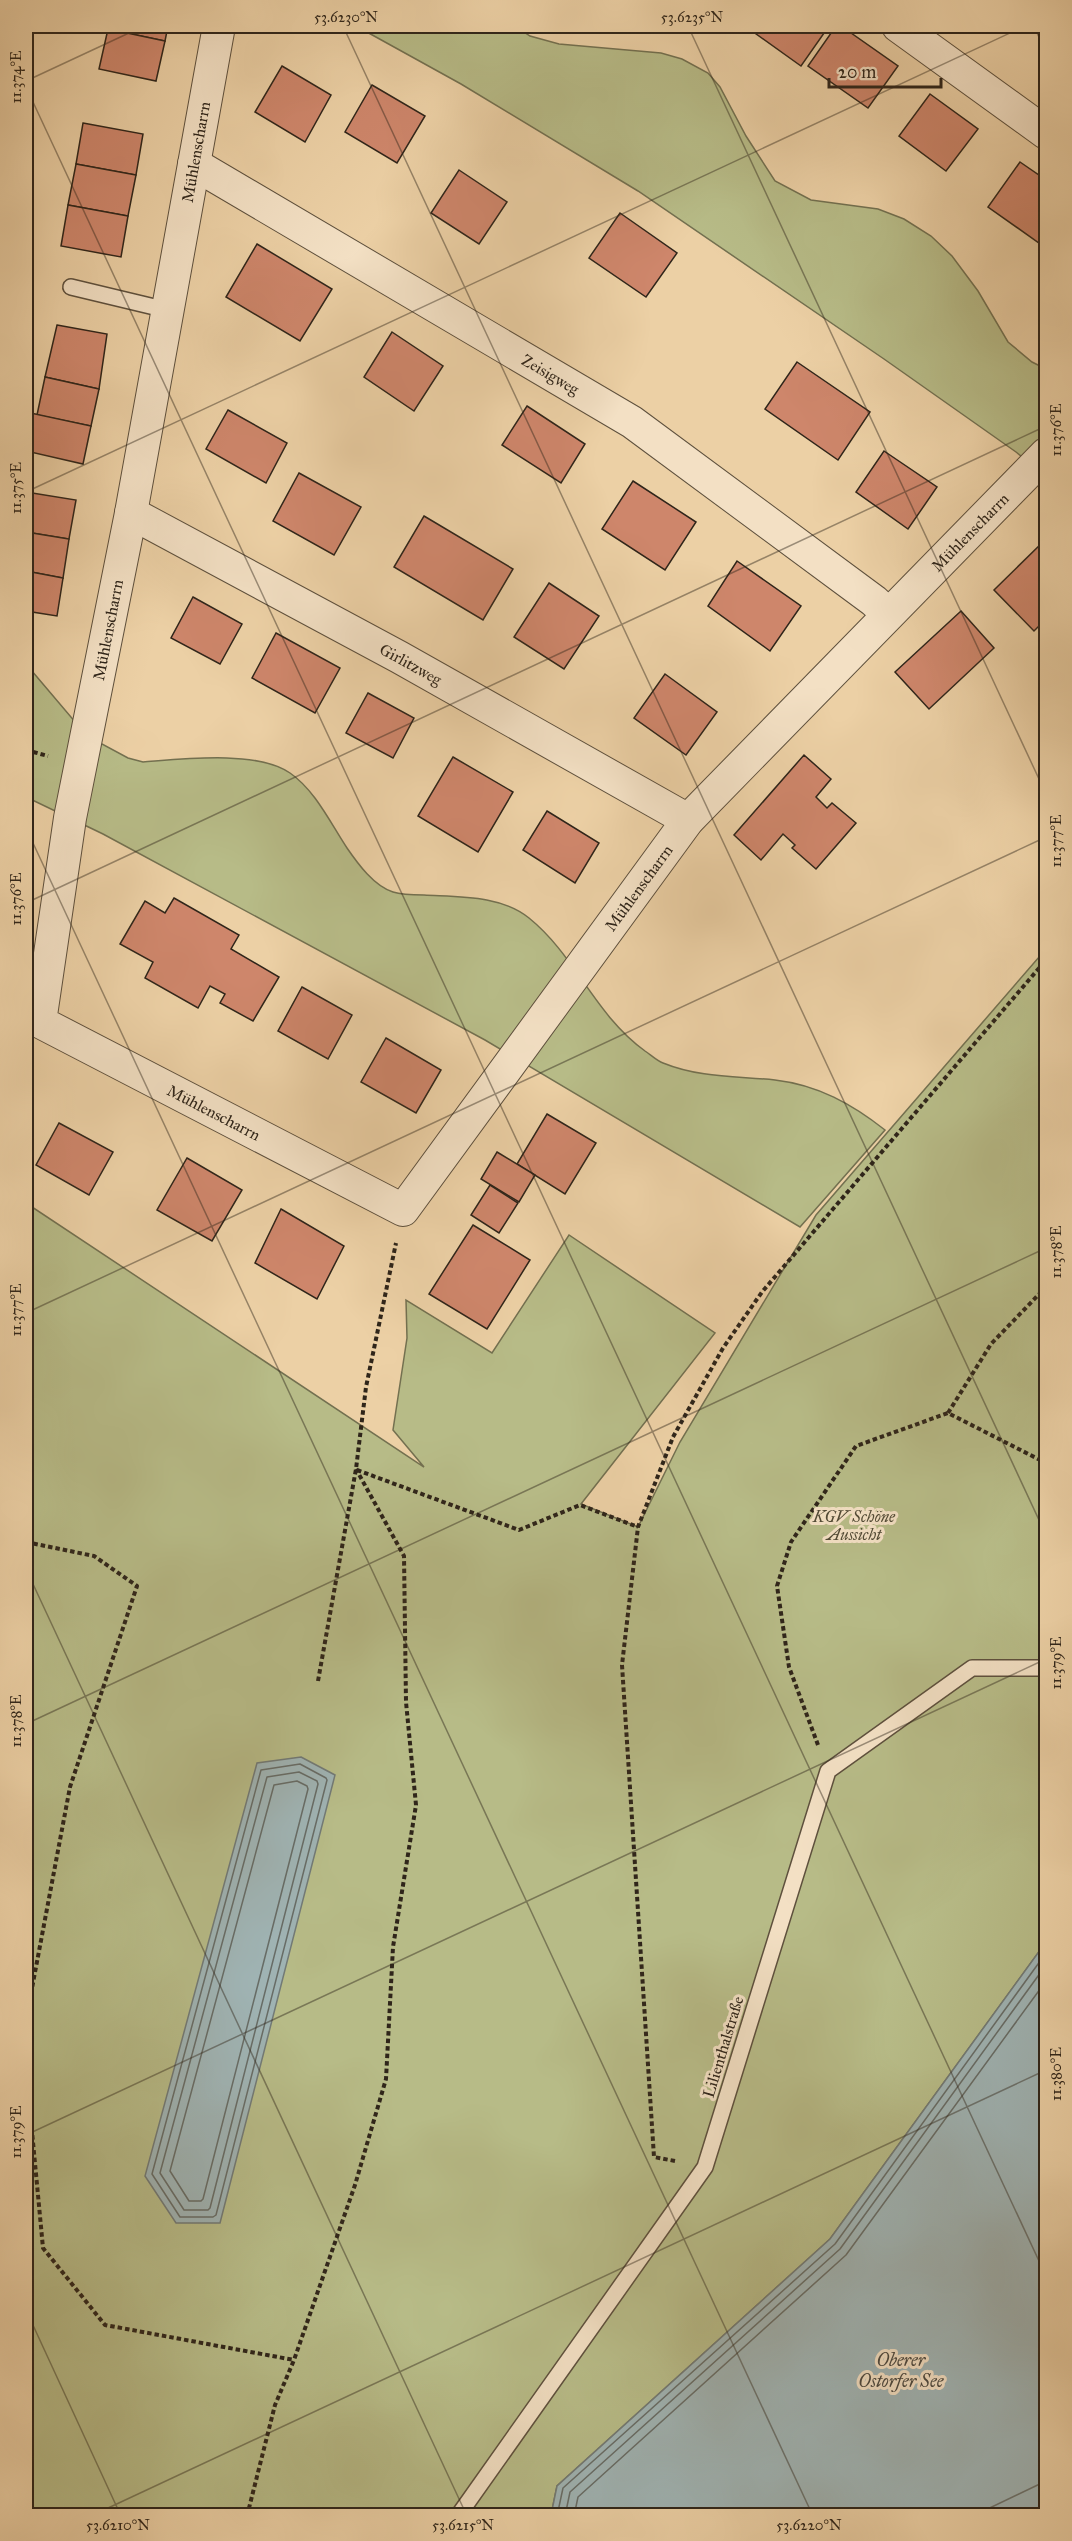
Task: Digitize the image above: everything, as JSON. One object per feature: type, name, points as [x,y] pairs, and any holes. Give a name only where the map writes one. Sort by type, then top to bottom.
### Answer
[{"type":"street","name":"Mühlenscharrn","points":[[219,26],[130,513],[70,818],[40,1022],[403,1210],[688,820],[1047,454]]},
{"type":"street","points":[[898,26],[1047,133]]},
{"type":"street","name":"Zeisigweg","points":[[194,164],[632,422],[874,601],[888,615]]},
{"type":"street","name":"Girlitzweg","points":[[130,513],[399,657],[688,820]]},
{"type":"lane","points":[[71,287],[167,310]]},
{"type":"lane","points":[[828,1771],[972,1668],[1047,1668]]},
{"type":"lane","name":"Lilienthalstraße","points":[[458,2516],[705,2167],[828,1771]]},
{"type":"path","points":[[705,2167],[654,2157],[622,1665],[638,1527],[673,1437],[723,1348],[762,1292],[1047,960]]},
{"type":"path","points":[[318,1681],[356,1469],[366,1387],[403,1210]]},
{"type":"path","points":[[828,1771],[789,1667],[777,1586],[791,1542],[856,1446],[948,1413],[991,1344],[1047,1287]]},
{"type":"path","points":[[948,1413],[1047,1463]]},
{"type":"path","points":[[356,1469],[519,1530],[580,1505],[638,1527]]},
{"type":"path","points":[[247,2516],[275,2405],[294,2360],[355,2185],[386,2079],[393,1947],[416,1805],[406,1702],[404,1556],[356,1469]]},
{"type":"path","points":[[26,1542],[94,1556],[137,1586],[70,1787],[26,2020]]},
{"type":"path","points":[[26,2068],[43,2248],[105,2325],[294,2360]]},
{"type":"green space","points":[[356,26],[515,26],[530,36],[559,44],[661,53],[682,59],[708,73],[720,87],[746,136],[775,181],[811,200],[878,209],[904,219],[931,236],[952,256],[978,291],[1008,342],[1032,362],[1046,369],[1046,476],[1016,452],[884,359],[638,191],[461,84]]},
{"type":"green space","points":[[26,664],[87,736],[128,758],[143,762],[198,758],[239,759],[259,761],[290,773],[315,798],[361,867],[373,880],[386,889],[404,894],[492,901],[518,910],[545,933],[560,950],[598,1003],[627,1036],[661,1062],[705,1074],[775,1080],[806,1086],[847,1104],[885,1130],[800,1227],[485,1040],[103,834],[26,797]]},
{"type":"green space","name":"KGV Schöne Aussicht","points":[[1046,949],[1046,1942],[830,2239],[557,2486],[551,2515],[26,2515],[26,1203],[424,1467],[393,1430],[407,1338],[406,1300],[492,1353],[569,1235],[715,1333],[581,1504],[638,1527],[680,1442],[816,1215]]},
{"type":"water","points":[[301,1757],[335,1775],[220,2223],[176,2223],[145,2176],[257,1763]]},
{"type":"water","name":"Oberer Ostorfer See","points":[[1046,1942],[1046,2515],[551,2515],[557,2486],[830,2239]]},
{"type":"building","points":[[109,26],[168,26],[165,41],[108,29]]},
{"type":"building","points":[[745,26],[829,26],[801,66]]},
{"type":"building","points":[[836,26],[841,26],[898,66],[868,108],[808,66]]},
{"type":"building","points":[[108,29],[165,41],[156,81],[99,69]]},
{"type":"building","points":[[282,66],[331,95],[305,142],[255,112]]},
{"type":"building","points":[[372,85],[425,116],[397,163],[345,132]]},
{"type":"building","points":[[930,94],[978,129],[946,171],[899,136]]},
{"type":"building","points":[[83,123],[143,134],[136,175],[76,164]]},
{"type":"building","points":[[1020,162],[1046,180],[1046,248],[988,207]]},
{"type":"building","points":[[76,164],[136,175],[128,216],[68,205]]},
{"type":"building","points":[[459,170],[507,202],[479,244],[431,213]]},
{"type":"building","points":[[68,205],[128,216],[121,257],[61,246]]},
{"type":"building","points":[[620,213],[677,253],[646,297],[589,258]]},
{"type":"building","points":[[257,244],[332,289],[300,341],[226,297]]},
{"type":"building","points":[[57,325],[107,334],[99,389],[45,377]]},
{"type":"building","points":[[392,332],[443,366],[414,411],[364,377]]},
{"type":"building","points":[[797,362],[870,412],[838,460],[765,409]]},
{"type":"building","points":[[45,377],[99,389],[91,426],[37,415]]},
{"type":"building","points":[[527,406],[585,444],[561,483],[502,445]]},
{"type":"building","points":[[228,410],[287,443],[266,483],[206,449]]},
{"type":"building","points":[[26,412],[91,426],[83,464],[26,451]]},
{"type":"building","points":[[884,451],[937,487],[908,529],[856,492]]},
{"type":"building","points":[[299,473],[361,507],[334,555],[273,521]]},
{"type":"building","points":[[633,481],[696,522],[665,570],[602,529]]},
{"type":"building","points":[[26,492],[76,500],[69,539],[26,532]]},
{"type":"building","points":[[424,516],[513,569],[483,620],[394,567]]},
{"type":"building","points":[[26,532],[69,539],[63,578],[26,571]]},
{"type":"building","points":[[1046,539],[1046,619],[1034,631],[994,590]]},
{"type":"building","points":[[737,561],[801,606],[770,651],[708,606]]},
{"type":"building","points":[[26,571],[63,578],[57,616],[26,611]]},
{"type":"building","points":[[549,583],[599,616],[564,669],[514,637]]},
{"type":"building","points":[[193,597],[242,624],[220,664],[171,638]]},
{"type":"building","points":[[961,611],[994,648],[929,709],[895,672]]},
{"type":"building","points":[[276,633],[340,668],[315,713],[252,678]]},
{"type":"building","points":[[665,674],[717,712],[686,755],[634,718]]},
{"type":"building","points":[[368,693],[414,718],[393,758],[346,733]]},
{"type":"building","points":[[804,755],[831,779],[816,797],[827,808],[832,803],[856,823],[816,869],[792,848],[795,845],[783,834],[761,860],[734,835]]},
{"type":"building","points":[[453,757],[513,792],[478,852],[418,816]]},
{"type":"building","points":[[547,811],[599,843],[575,883],[523,850]]},
{"type":"building","points":[[174,898],[239,935],[231,949],[279,977],[253,1021],[220,1003],[225,994],[210,986],[198,1008],[145,978],[153,962],[120,944],[145,901],[165,913]]},
{"type":"building","points":[[302,987],[352,1015],[328,1059],[278,1031]]},
{"type":"building","points":[[386,1038],[441,1070],[416,1113],[361,1082]]},
{"type":"building","points":[[547,1114],[596,1143],[565,1194],[517,1164]]},
{"type":"building","points":[[59,1123],[113,1152],[89,1195],[36,1165]]},
{"type":"building","points":[[497,1152],[535,1175],[519,1202],[481,1179]]},
{"type":"building","points":[[187,1158],[242,1190],[212,1241],[157,1210]]},
{"type":"building","points":[[490,1185],[518,1203],[499,1233],[471,1215]]},
{"type":"building","points":[[281,1209],[344,1246],[317,1299],[255,1263]]},
{"type":"building","points":[[473,1225],[530,1260],[487,1329],[429,1294]]}]
